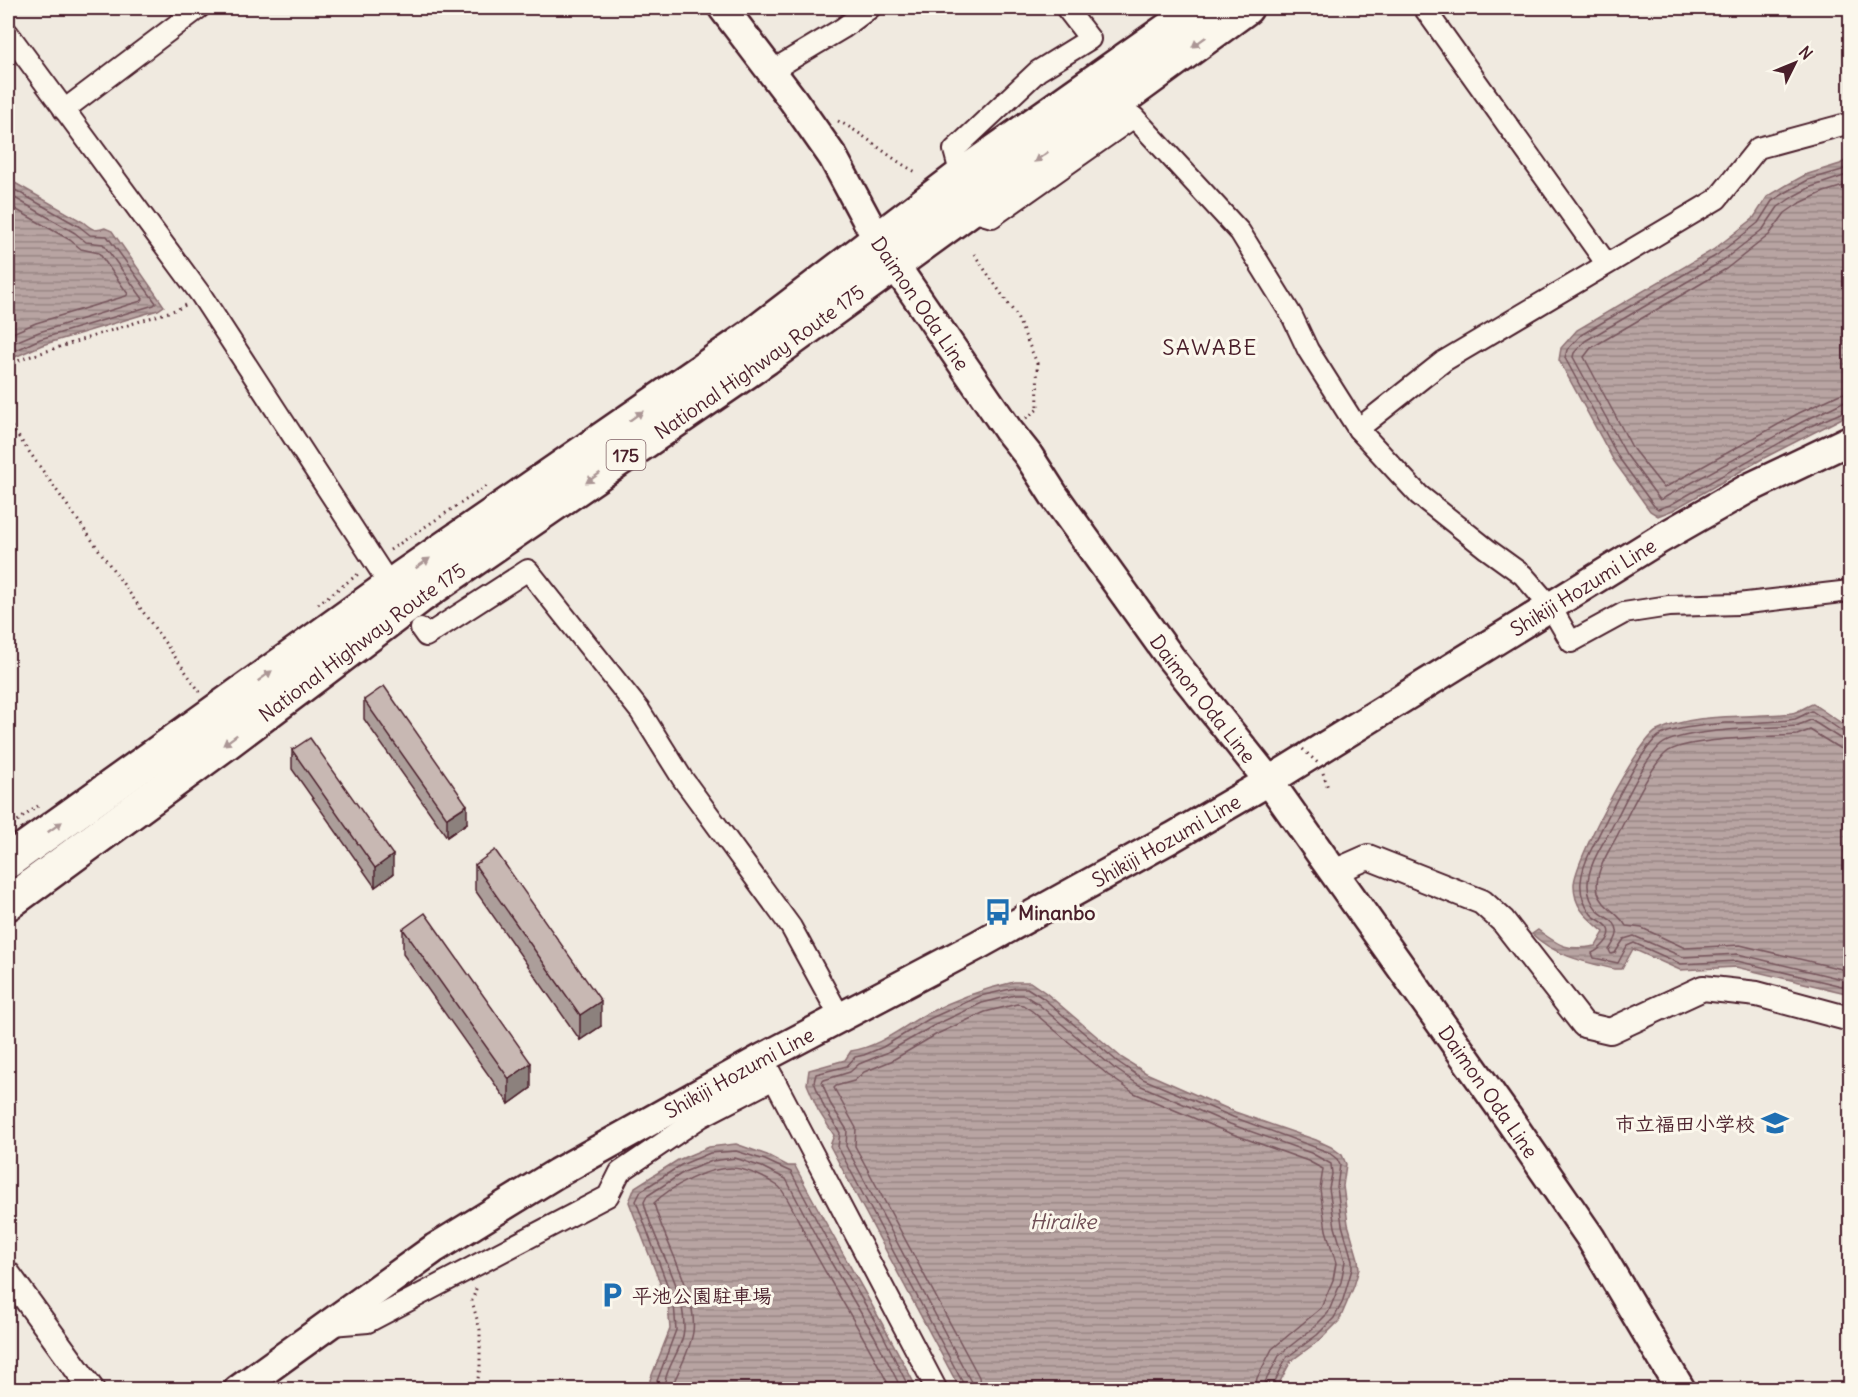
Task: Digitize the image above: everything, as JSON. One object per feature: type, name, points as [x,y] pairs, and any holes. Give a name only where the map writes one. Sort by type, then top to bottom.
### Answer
[{"type":"highway","name":"National Highway Route 175","points":[[8,861],[403,577],[749,338],[961,176],[1198,8]]},
{"type":"highway","name":"National Highway Route 175","points":[[8,903],[217,750],[419,597],[766,358],[1246,8]]},
{"type":"main road","name":"Daimon Oda Line","points":[[723,8],[832,157],[877,239],[1055,497],[1170,657],[1269,781],[1508,1118],[1590,1237],[1681,1389]]},
{"type":"main road","name":"Shikiji Hozumi Line","points":[[238,1389],[435,1248],[537,1185],[769,1068],[840,1017],[978,945],[1269,781],[1658,540],[1749,488],[1851,440]]},
{"type":"street","points":[[64,110],[199,8]]},
{"type":"street","points":[[771,71],[843,28],[870,8]]},
{"type":"street","points":[[961,176],[954,150],[1038,71],[1090,39],[1066,8]]},
{"type":"street","points":[[1424,8],[1606,263]]},
{"type":"street","points":[[8,33],[201,295],[382,573]]},
{"type":"street","points":[[968,210],[992,217],[1134,117],[1240,232],[1292,316],[1308,350],[1358,429],[1419,495],[1523,575],[1550,606],[1571,642],[1624,613],[1669,606],[1738,604],[1851,591]]},
{"type":"street","points":[[1358,429],[1444,361],[1717,199],[1758,148],[1851,123]]},
{"type":"street","points":[[421,629],[426,636],[528,570],[640,711],[682,778],[791,927],[840,1017]]},
{"type":"street","points":[[1334,872],[1368,858],[1482,902],[1503,921],[1584,1025],[1610,1030],[1704,988],[1757,994],[1851,1019]]},
{"type":"street","points":[[328,1325],[368,1322],[608,1196],[620,1172],[769,1068],[937,1389]]},
{"type":"street","points":[[8,1274],[92,1389]]},
{"type":"path","points":[[835,120],[855,130],[903,166],[918,173]]},
{"type":"path","points":[[974,254],[1016,315],[1037,363],[1038,409],[1008,430]]},
{"type":"path","points":[[8,366],[31,356],[178,309],[201,295]]},
{"type":"path","points":[[8,422],[202,693]]},
{"type":"path","points":[[1285,748],[1294,747],[1297,744],[1319,764]]},
{"type":"path","points":[[476,1389],[480,1367],[480,1330],[472,1301],[488,1259]]},
{"type":"water","points":[[1850,158],[1850,414],[1658,516],[1650,511],[1614,461],[1559,360],[1561,348],[1577,330],[1713,250],[1753,219],[1767,197],[1805,175],[1840,164]]},
{"type":"water","points":[[8,179],[91,228],[98,230],[105,228],[112,231],[164,306],[158,310],[42,345],[8,360]]},
{"type":"water","points":[[1813,704],[1850,729],[1850,994],[1736,967],[1680,970],[1633,949],[1622,969],[1614,969],[1560,953],[1532,934],[1538,930],[1559,944],[1571,948],[1596,946],[1604,932],[1579,907],[1574,885],[1577,872],[1595,829],[1622,778],[1648,739],[1657,731],[1707,718],[1792,713]]},
{"type":"water","name":"Hiraike","points":[[1014,982],[1030,982],[1046,993],[1122,1058],[1146,1073],[1235,1112],[1316,1140],[1342,1155],[1346,1164],[1343,1186],[1348,1224],[1359,1269],[1339,1321],[1321,1339],[1291,1361],[1276,1389],[960,1389],[830,1146],[834,1135],[818,1110],[807,1084],[809,1070],[845,1060],[851,1051],[881,1041],[926,1014],[948,1004],[980,991]]},
{"type":"water","points":[[736,1144],[767,1155],[788,1166],[795,1166],[917,1389],[651,1389],[650,1380],[670,1329],[668,1304],[629,1202],[635,1187],[678,1160],[709,1147]]},
{"type":"building","points":[[384,686],[467,805],[447,818],[364,700]]},
{"type":"building","points":[[310,738],[393,855],[375,868],[292,750]]},
{"type":"building","points":[[495,850],[601,1001],[580,1015],[475,865]]},
{"type":"building","points":[[425,913],[531,1063],[509,1079],[403,929]]},
{"type":"place","name":"Minanbo","points":[[998,912]]},
{"type":"place","name":"市立福田小学校","points":[[1775,1123]]},
{"type":"place","name":"平池公園駐車場","points":[[612,1295]]},
{"type":"district","name":"SAWABE","points":[[1210,347]]}]
